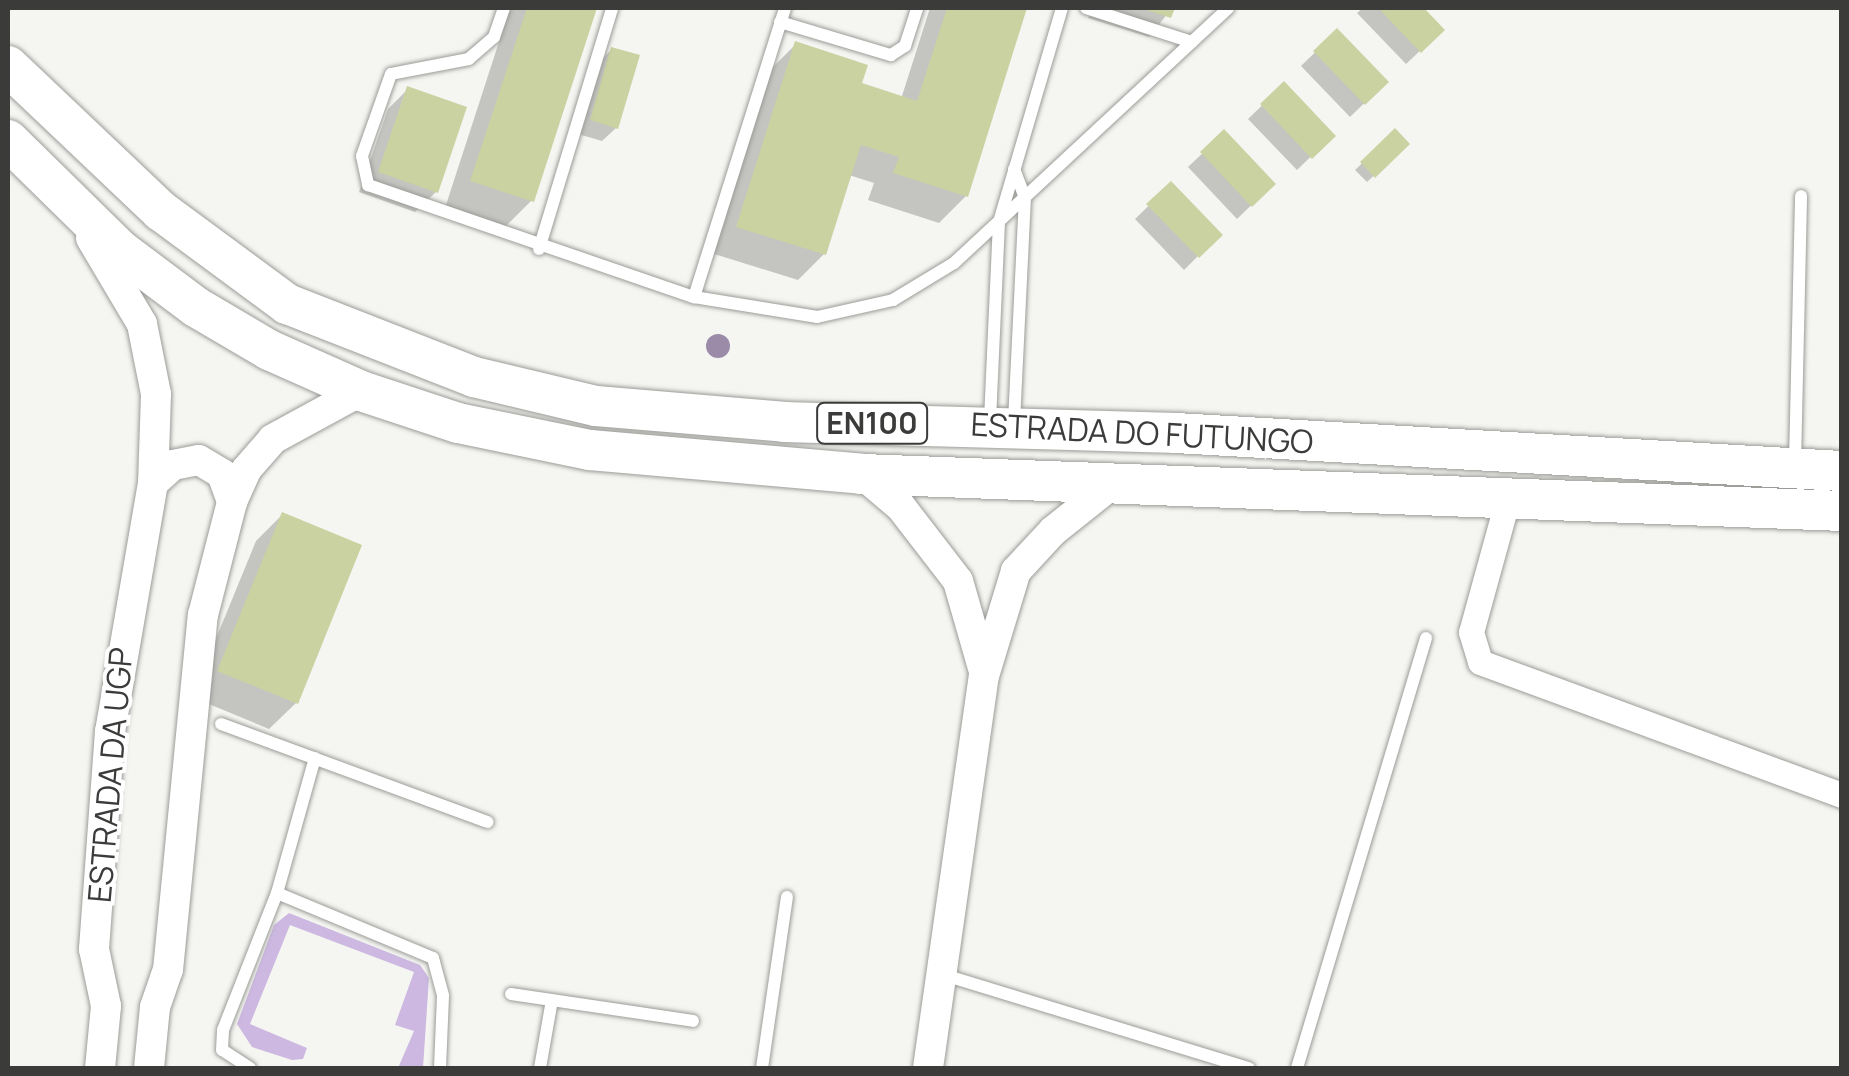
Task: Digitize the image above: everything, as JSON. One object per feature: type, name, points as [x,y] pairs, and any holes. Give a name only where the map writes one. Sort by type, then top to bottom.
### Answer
[{"type":"main road","name":"ESTRADA DO FUTUNGO","points":[[8,66],[77,138],[220,260],[287,304],[474,377],[596,406],[785,422],[1002,426],[1842,471]]},
{"type":"main road","name":"ESTRADA DO FUTUNGO","points":[[8,140],[120,250],[196,308],[269,350],[360,391],[458,423],[590,450],[862,474],[1842,511]]},
{"type":"street","name":"ESTRADA DA UGP","points":[[49,184],[99,248],[142,324],[156,394],[153,483],[110,731],[94,950],[106,1006],[100,1068]]},
{"type":"street","points":[[149,1068],[154,1007],[168,970],[203,615],[232,502],[246,470],[273,439],[360,391]]},
{"type":"street","points":[[153,483],[173,464],[200,460],[222,474],[232,502]]},
{"type":"street","points":[[862,474],[901,507],[958,581],[976,627],[984,676]]},
{"type":"street","points":[[928,1068],[984,676],[1016,571],[1053,531],[1112,484]]},
{"type":"street","points":[[1508,498],[1472,632],[1480,662],[1842,795]]},
{"type":"lane","points":[[504,8],[494,37],[469,60],[390,74],[362,173],[377,191],[540,249],[694,297],[817,317],[856,313],[894,300],[954,264],[1228,8]]},
{"type":"lane","points":[[540,249],[612,8]]},
{"type":"lane","points":[[694,297],[782,14],[891,55],[905,46],[917,8]]},
{"type":"lane","points":[[1002,426],[1000,222],[1062,8]]},
{"type":"lane","points":[[1086,8],[1192,42]]},
{"type":"lane","points":[[1002,426],[1024,197],[1014,169]]},
{"type":"lane","points":[[1794,468],[1802,196]]},
{"type":"lane","points":[[1297,1068],[1426,638]]},
{"type":"lane","points":[[222,724],[488,822]]},
{"type":"lane","points":[[250,1068],[228,1059],[221,1040],[277,893],[315,758]]},
{"type":"lane","points":[[277,893],[432,958],[444,996],[440,1068]]},
{"type":"lane","points":[[762,1068],[787,897]]},
{"type":"lane","points":[[942,974],[1249,1068]]},
{"type":"lane","points":[[510,994],[693,1021]]},
{"type":"lane","points":[[540,1068],[552,1000]]},
{"type":"shaded area","points":[[289,913],[420,965],[429,978],[423,1068],[398,1068],[414,1031],[395,1025],[414,972],[290,925],[250,1024],[307,1048],[303,1059],[292,1060],[252,1047],[237,1024],[274,925]]},
{"type":"building","points":[[527,8],[597,8],[534,202],[470,181]]},
{"type":"building","points":[[947,8],[1027,8],[968,197],[893,173],[899,157],[861,145],[826,255],[736,227],[795,41],[868,65],[862,83],[917,101]]},
{"type":"building","points":[[1141,8],[1175,8],[1171,18]]},
{"type":"building","points":[[1378,8],[1424,8],[1445,30],[1421,53]]},
{"type":"building","points":[[1337,28],[1389,82],[1365,105],[1313,51]]},
{"type":"building","points":[[611,47],[640,55],[618,129],[590,120]]},
{"type":"building","points":[[1284,81],[1336,136],[1312,159],[1260,104]]},
{"type":"building","points":[[407,86],[467,107],[438,193],[378,172]]},
{"type":"building","points":[[1395,128],[1410,144],[1375,178],[1360,162]]},
{"type":"building","points":[[1224,129],[1276,184],[1252,207],[1200,152]]},
{"type":"building","points":[[1171,181],[1223,235],[1199,258],[1146,204]]},
{"type":"building","points":[[282,512],[362,545],[298,704],[217,671]]}]
